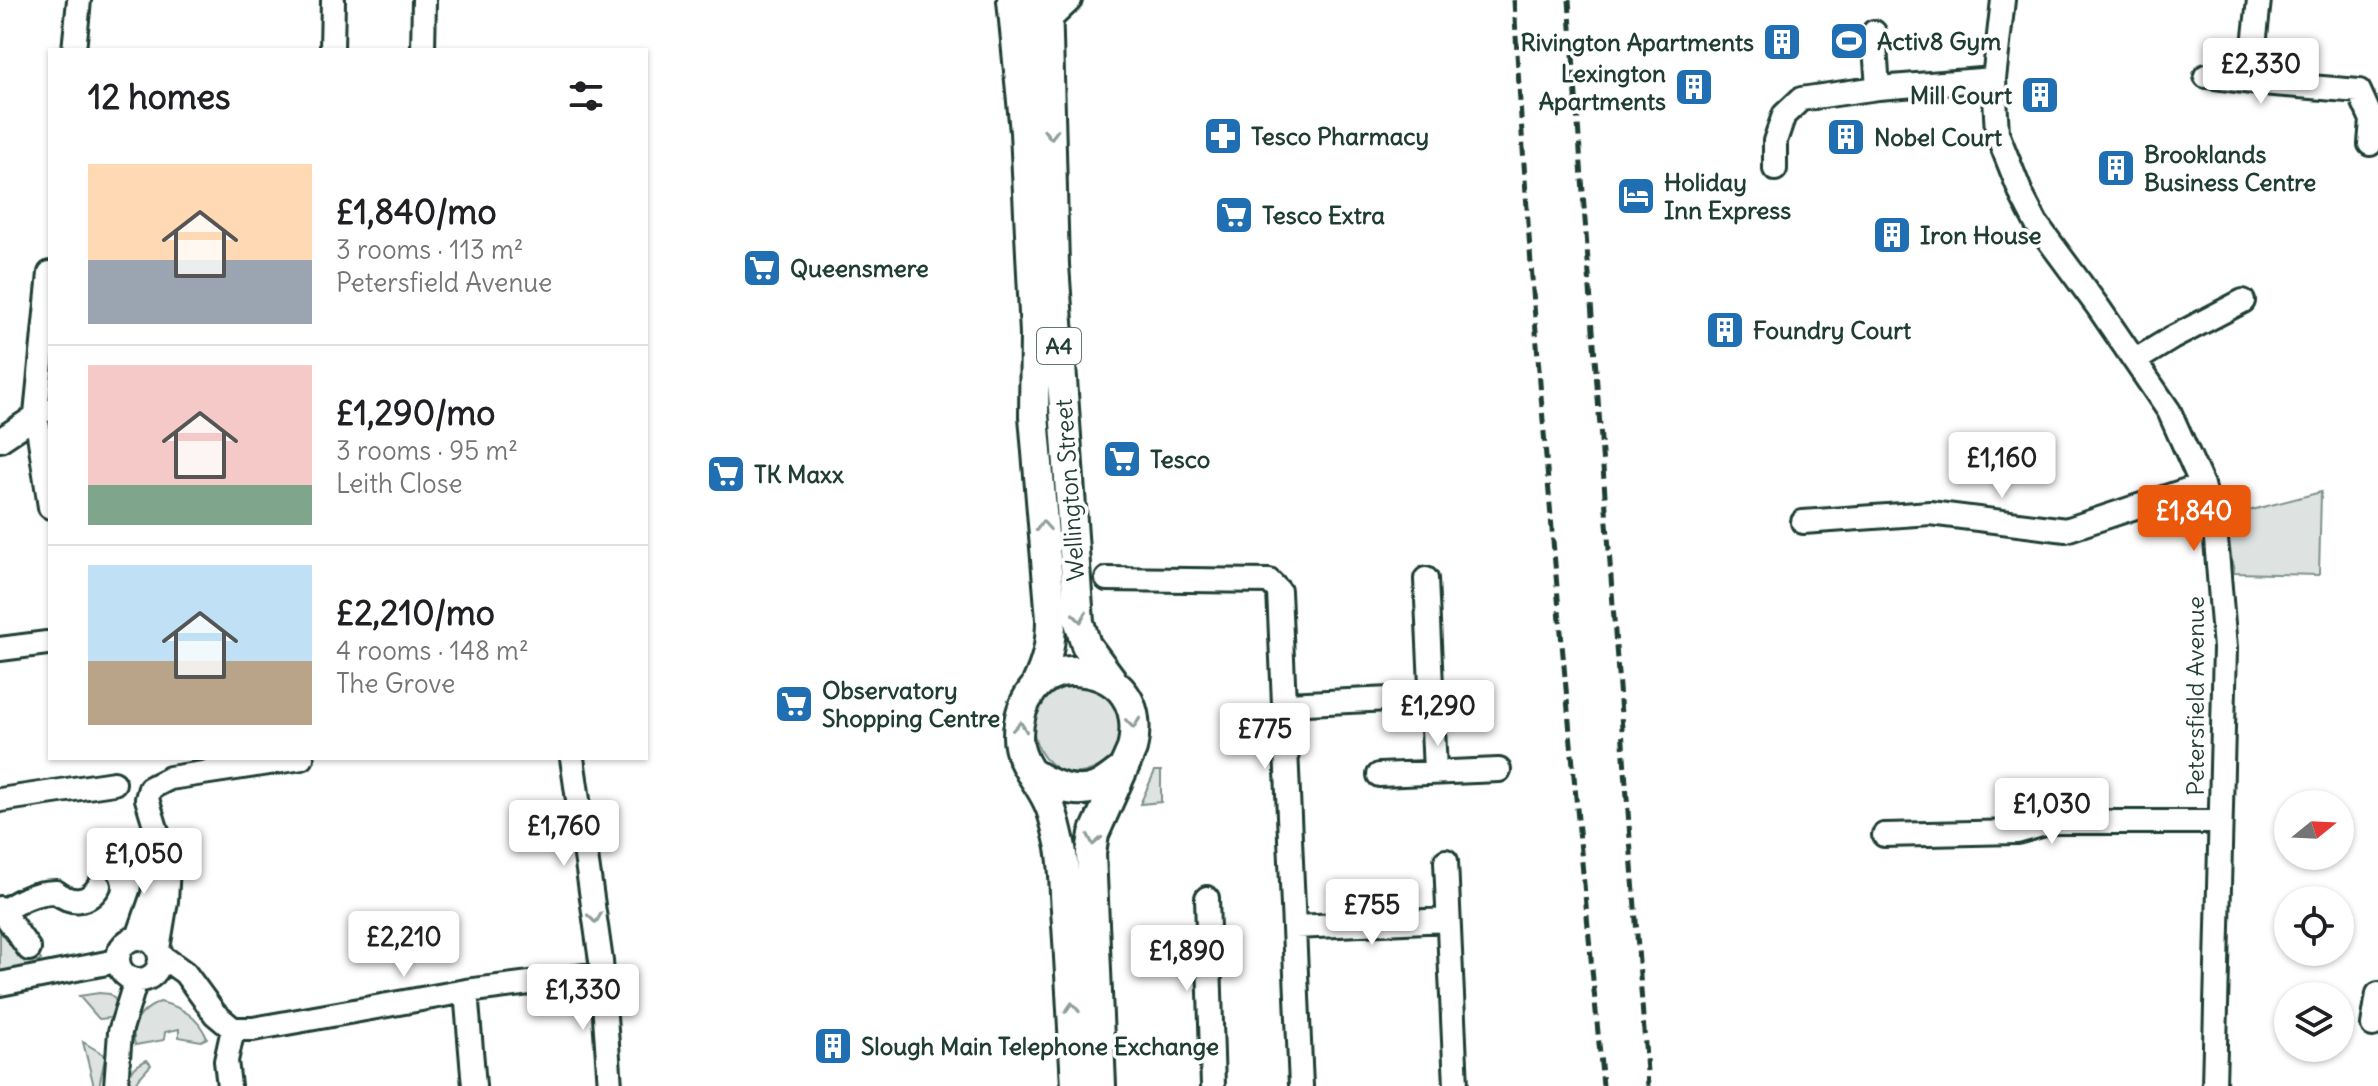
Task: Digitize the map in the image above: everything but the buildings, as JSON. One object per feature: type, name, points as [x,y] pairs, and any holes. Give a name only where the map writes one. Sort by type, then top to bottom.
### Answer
[{"type":"main road","name":"Wellington Street","points":[[1012,0],[1025,132],[1035,334],[1034,416],[1051,631],[1047,663],[1036,685]]},
{"type":"main road","name":"Wellington Street","points":[[1043,7],[1054,265],[1079,622],[1086,645],[1113,681]]},
{"type":"main road","points":[[1076,1086],[1061,846],[1049,802],[1029,771],[1018,738],[1024,703],[1036,685],[1068,670],[1092,671],[1113,681],[1131,705],[1134,720],[1132,749],[1094,834],[1091,853],[1101,1086]]},
{"type":"main road","points":[[1029,771],[1044,782],[1059,787],[1085,789],[1096,787],[1124,768]]},
{"type":"street","points":[[74,48],[79,0]]},
{"type":"street","points":[[332,48],[333,0]]},
{"type":"street","points":[[423,48],[424,0]]},
{"type":"street","points":[[1025,132],[1033,95],[1043,7],[1070,0]]},
{"type":"street","name":"Petersfield Avenue","points":[[2003,0],[1994,79],[1997,133],[2036,223],[2136,360],[2169,411],[2202,485],[2216,540],[2225,648],[2214,1086]]},
{"type":"street","points":[[2250,82],[2259,0]]},
{"type":"street","points":[[1874,32],[1878,88]]},
{"type":"street","points":[[2206,76],[2359,91],[2375,120],[2370,144]]},
{"type":"street","points":[[1775,169],[1775,141],[1784,115],[1801,99],[1878,88],[1994,79]]},
{"type":"street","points":[[2136,360],[2243,301]]},
{"type":"street","points":[[48,312],[43,411],[48,480]]},
{"type":"street","points":[[0,440],[43,411]]},
{"type":"street","points":[[1803,522],[1930,513],[2066,530],[2202,485]]},
{"type":"street","points":[[1107,579],[1269,581],[1279,591],[1301,1086]]},
{"type":"street","points":[[1426,579],[1435,771]]},
{"type":"street","points":[[0,649],[47,643]]},
{"type":"street","points":[[1286,704],[1432,697]]},
{"type":"street","points":[[116,1086],[120,1032],[141,980],[155,973],[159,965],[152,947],[166,901],[168,868],[147,799],[150,788],[170,778],[289,760]]},
{"type":"street","points":[[572,760],[601,974],[610,1086]]},
{"type":"street","points":[[1379,775],[1499,770]]},
{"type":"street","points":[[0,800],[114,783]]},
{"type":"street","points":[[1884,835],[2017,832],[2052,822],[2220,822]]},
{"type":"street","points":[[1446,861],[1456,1086]]},
{"type":"street","points":[[29,949],[1,910],[41,892],[56,892],[65,899],[82,901],[94,894],[99,886]]},
{"type":"street","points":[[1202,912],[1213,1086]]},
{"type":"street","points":[[1295,927],[1448,920]]},
{"type":"street","points":[[203,997],[175,983],[127,977],[117,961],[122,944],[152,947],[185,973],[203,997],[215,1014],[233,1029],[253,1029],[466,991],[601,974]]},
{"type":"street","points":[[0,984],[117,961]]},
{"type":"street","points":[[466,991],[474,1086]]},
{"type":"street","points":[[2373,1025],[2378,994]]},
{"type":"street","points":[[229,1086],[226,1061],[233,1029]]},
{"type":"shaded area","points":[[2321,492],[2319,575],[2234,573],[2225,517]]},
{"type":"shaded area","points":[[1074,684],[1095,690],[1112,703],[1118,711],[1121,731],[1117,747],[1106,762],[1094,769],[1074,773],[1057,769],[1044,757],[1036,742],[1034,725],[1039,708],[1052,693]]},
{"type":"shaded area","points":[[1155,771],[1161,771],[1161,802],[1140,804]]},
{"type":"shaded area","points":[[0,927],[16,948],[38,955],[41,960],[27,969],[0,974]]},
{"type":"shaded area","points":[[110,994],[115,1000],[116,1009],[110,1018],[99,1019],[79,996]]},
{"type":"shaded area","points":[[160,1002],[188,1014],[199,1024],[207,1038],[201,1041],[179,1037],[179,1029],[165,1032],[164,1040],[135,1045],[134,1031],[138,1019],[147,1009]]},
{"type":"shaded area","points":[[83,1042],[105,1058],[99,1086],[94,1086]]},
{"type":"shaded area","points":[[147,1060],[151,1065],[132,1086],[123,1086],[132,1070]]},
{"type":"railway","points":[[1514,0],[1542,408],[1603,1086]]},
{"type":"railway","points":[[1569,0],[1648,1086]]},
{"type":"place","name":"Activ8 Gym","points":[[1849,41]]},
{"type":"place","name":"Rivington Apartments","points":[[1782,42]]},
{"type":"place","name":"Lexington Apartments","points":[[1694,87]]},
{"type":"place","name":"Mill Court","points":[[2040,95]]},
{"type":"place","name":"Tesco Pharmacy","points":[[1223,136]]},
{"type":"place","name":"Nobel Court","points":[[1846,137]]},
{"type":"place","name":"Brooklands Business Centre","points":[[2116,168]]},
{"type":"place","name":"Holiday Inn Express","points":[[1636,196]]},
{"type":"place","name":"Tesco Extra","points":[[1234,215]]},
{"type":"place","name":"Iron House","points":[[1892,235]]},
{"type":"place","name":"Queensmere","points":[[762,268]]},
{"type":"place","name":"Foundry Court","points":[[1725,330]]},
{"type":"place","name":"Tesco","points":[[1122,459]]},
{"type":"place","name":"TK Maxx","points":[[726,474]]},
{"type":"place","name":"Observatory Shopping Centre","points":[[794,704]]},
{"type":"place","name":"Slough Main Telephone Exchange","points":[[833,1046]]}]
